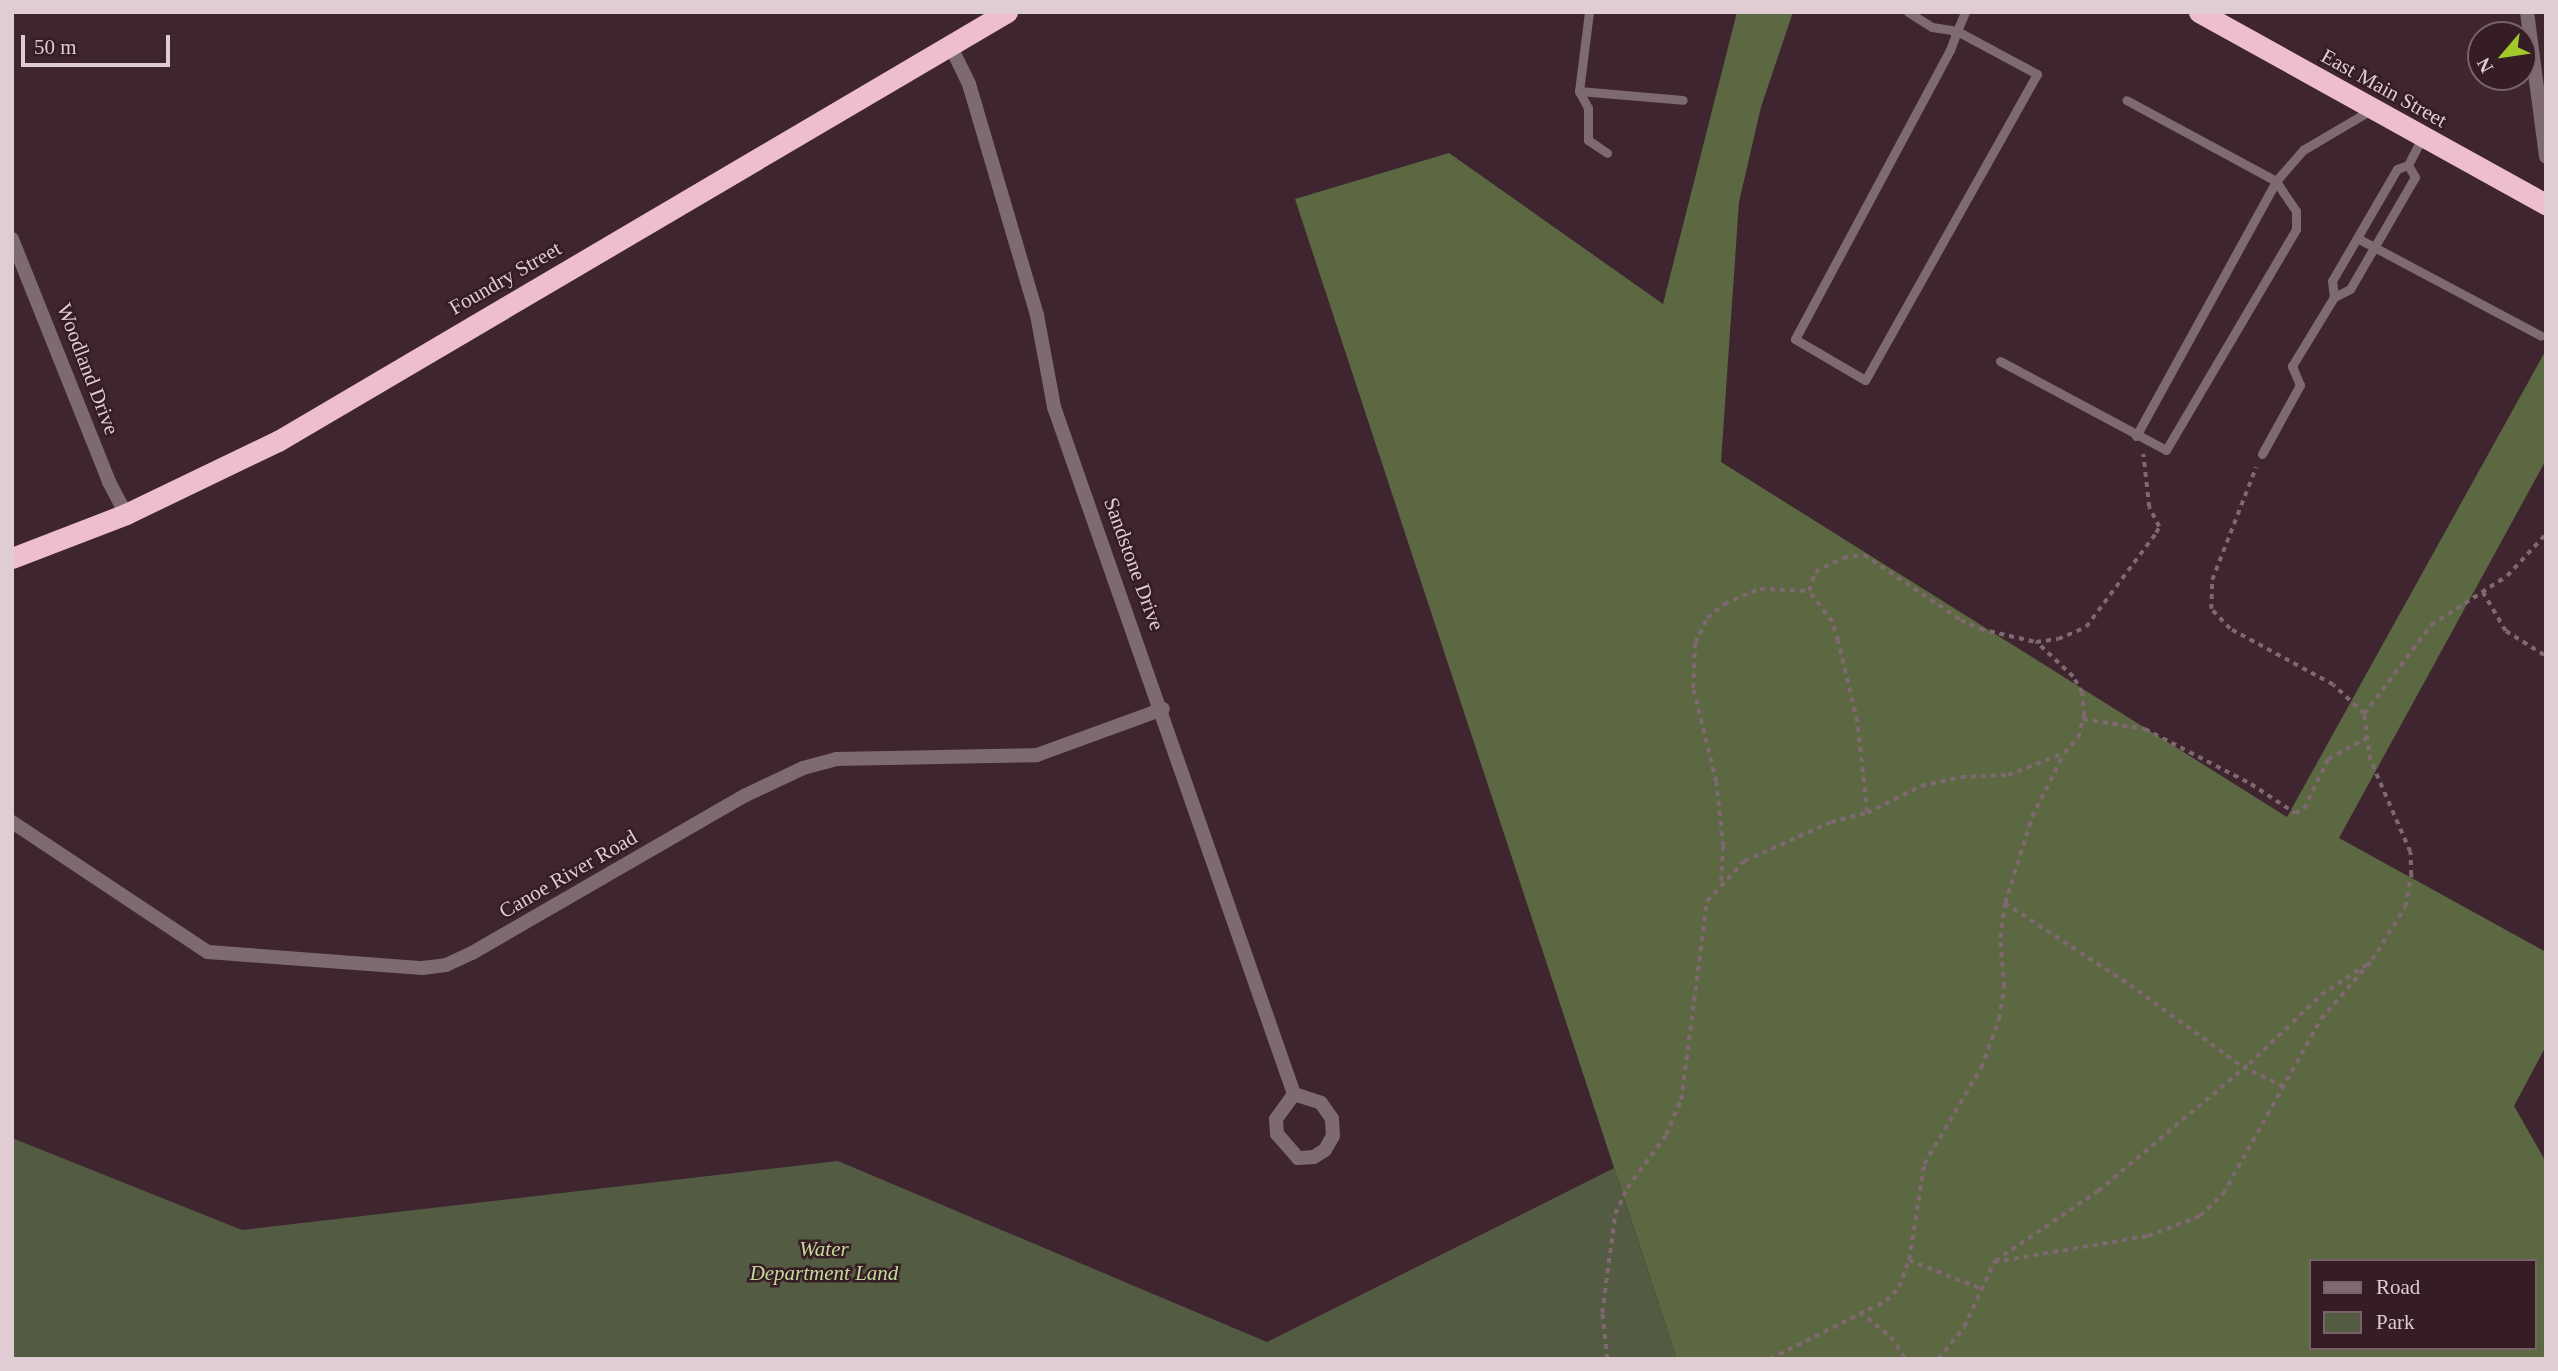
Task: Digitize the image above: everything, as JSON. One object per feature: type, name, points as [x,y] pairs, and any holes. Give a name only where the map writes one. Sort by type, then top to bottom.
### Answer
[{"type":"highway","name":"Foundry Street","points":[[12,558],[126,514],[278,441],[1007,12]]},
{"type":"highway","name":"East Main Street","points":[[2199,12],[2546,204]]},
{"type":"street","points":[[2527,12],[2546,157]]},
{"type":"street","name":"Sandstone Drive","points":[[950,46],[969,84],[1038,315],[1054,407],[1163,709],[1294,1094]]},
{"type":"street","name":"Woodland Drive","points":[[12,239],[109,482],[126,514]]},
{"type":"street","name":"Canoe River Road","points":[[12,822],[208,952],[422,968],[446,965],[472,953],[746,795],[803,768],[836,759],[1037,755],[1163,709]]},
{"type":"street","points":[[1294,1094],[1321,1103],[1332,1119],[1333,1136],[1325,1150],[1314,1157],[1298,1158],[1277,1134],[1276,1119],[1294,1094]]},
{"type":"lane","points":[[1589,12],[1579,91],[1588,108],[1588,140],[1607,153]]},
{"type":"lane","points":[[1908,12],[1932,27],[1957,31],[2037,74],[1865,380],[1795,339],[1957,31],[1965,12]]},
{"type":"lane","points":[[1579,91],[1683,100]]},
{"type":"lane","points":[[2000,361],[2161,449],[2169,448],[2259,297],[2298,223],[2295,211],[2276,181],[2126,100]]},
{"type":"lane","points":[[2136,436],[2276,181],[2303,150],[2372,110]]},
{"type":"lane","points":[[2334,296],[2332,281],[2397,169],[2408,165],[2422,136]]},
{"type":"lane","points":[[2262,454],[2300,384],[2292,366],[2334,296],[2350,289],[2415,177],[2408,165]]},
{"type":"lane","points":[[2357,238],[2540,336]]},
{"type":"path","points":[[1809,591],[1815,572],[1843,558],[1864,555],[1961,620],[1980,629],[2036,642],[2058,639],[2086,627],[2159,527],[2147,493],[2147,463],[2136,436]]},
{"type":"path","points":[[1994,1262],[2148,1236],[2200,1216],[2223,1194],[2321,1019],[2372,960],[2405,906],[2411,875],[2410,852],[2370,760],[2364,714],[2333,685],[2230,629],[2211,609],[2212,580],[2236,523],[2244,491],[2262,454]]},
{"type":"path","points":[[2364,714],[2431,625],[2507,576],[2546,534]]},
{"type":"path","points":[[1721,881],[1723,846],[1716,782],[1693,688],[1695,643],[1707,618],[1724,604],[1760,589],[1809,591]]},
{"type":"path","points":[[1809,591],[1832,622],[1839,641],[1857,722],[1867,813]]},
{"type":"path","points":[[2483,592],[2506,631],[2546,656]]},
{"type":"path","points":[[1770,1359],[1886,1301],[1899,1287],[1909,1260],[1924,1164],[1981,1068],[1999,1019],[2004,987],[2000,938],[2005,904],[2032,817],[2064,753],[2078,738],[2083,719],[2082,693],[2073,677],[2036,642]]},
{"type":"path","points":[[2083,719],[2145,729],[2251,784],[2295,813],[2304,808],[2328,759],[2367,738]]},
{"type":"path","points":[[1607,1359],[1602,1313],[1615,1214],[1627,1188],[1666,1135],[1681,1100],[1706,901],[1721,881],[1744,861],[1831,822],[1867,813],[1921,786],[1961,777],[2008,775],[2064,753]]},
{"type":"path","points":[[2005,904],[2130,985],[2243,1067],[2283,1086]]},
{"type":"path","points":[[1938,1359],[1964,1327],[1979,1288],[1994,1262],[2098,1191],[2243,1067],[2320,995],[2372,960]]},
{"type":"path","points":[[1909,1260],[1979,1288]]},
{"type":"path","points":[[1860,1312],[1891,1337],[1906,1359]]},
{"type":"green space","points":[[1737,12],[1793,12],[1761,107],[1739,202],[1721,462],[2287,817],[2546,350],[2546,460],[2339,838],[2546,952],[2546,1046],[2514,1106],[2546,1162],[2546,1359],[1677,1359],[1295,199],[1449,153],[1663,304]]},
{"type":"green space","name":"Water Department Land","points":[[12,1138],[242,1230],[838,1161],[1267,1342],[1614,1168],[1677,1359],[12,1359]]}]
